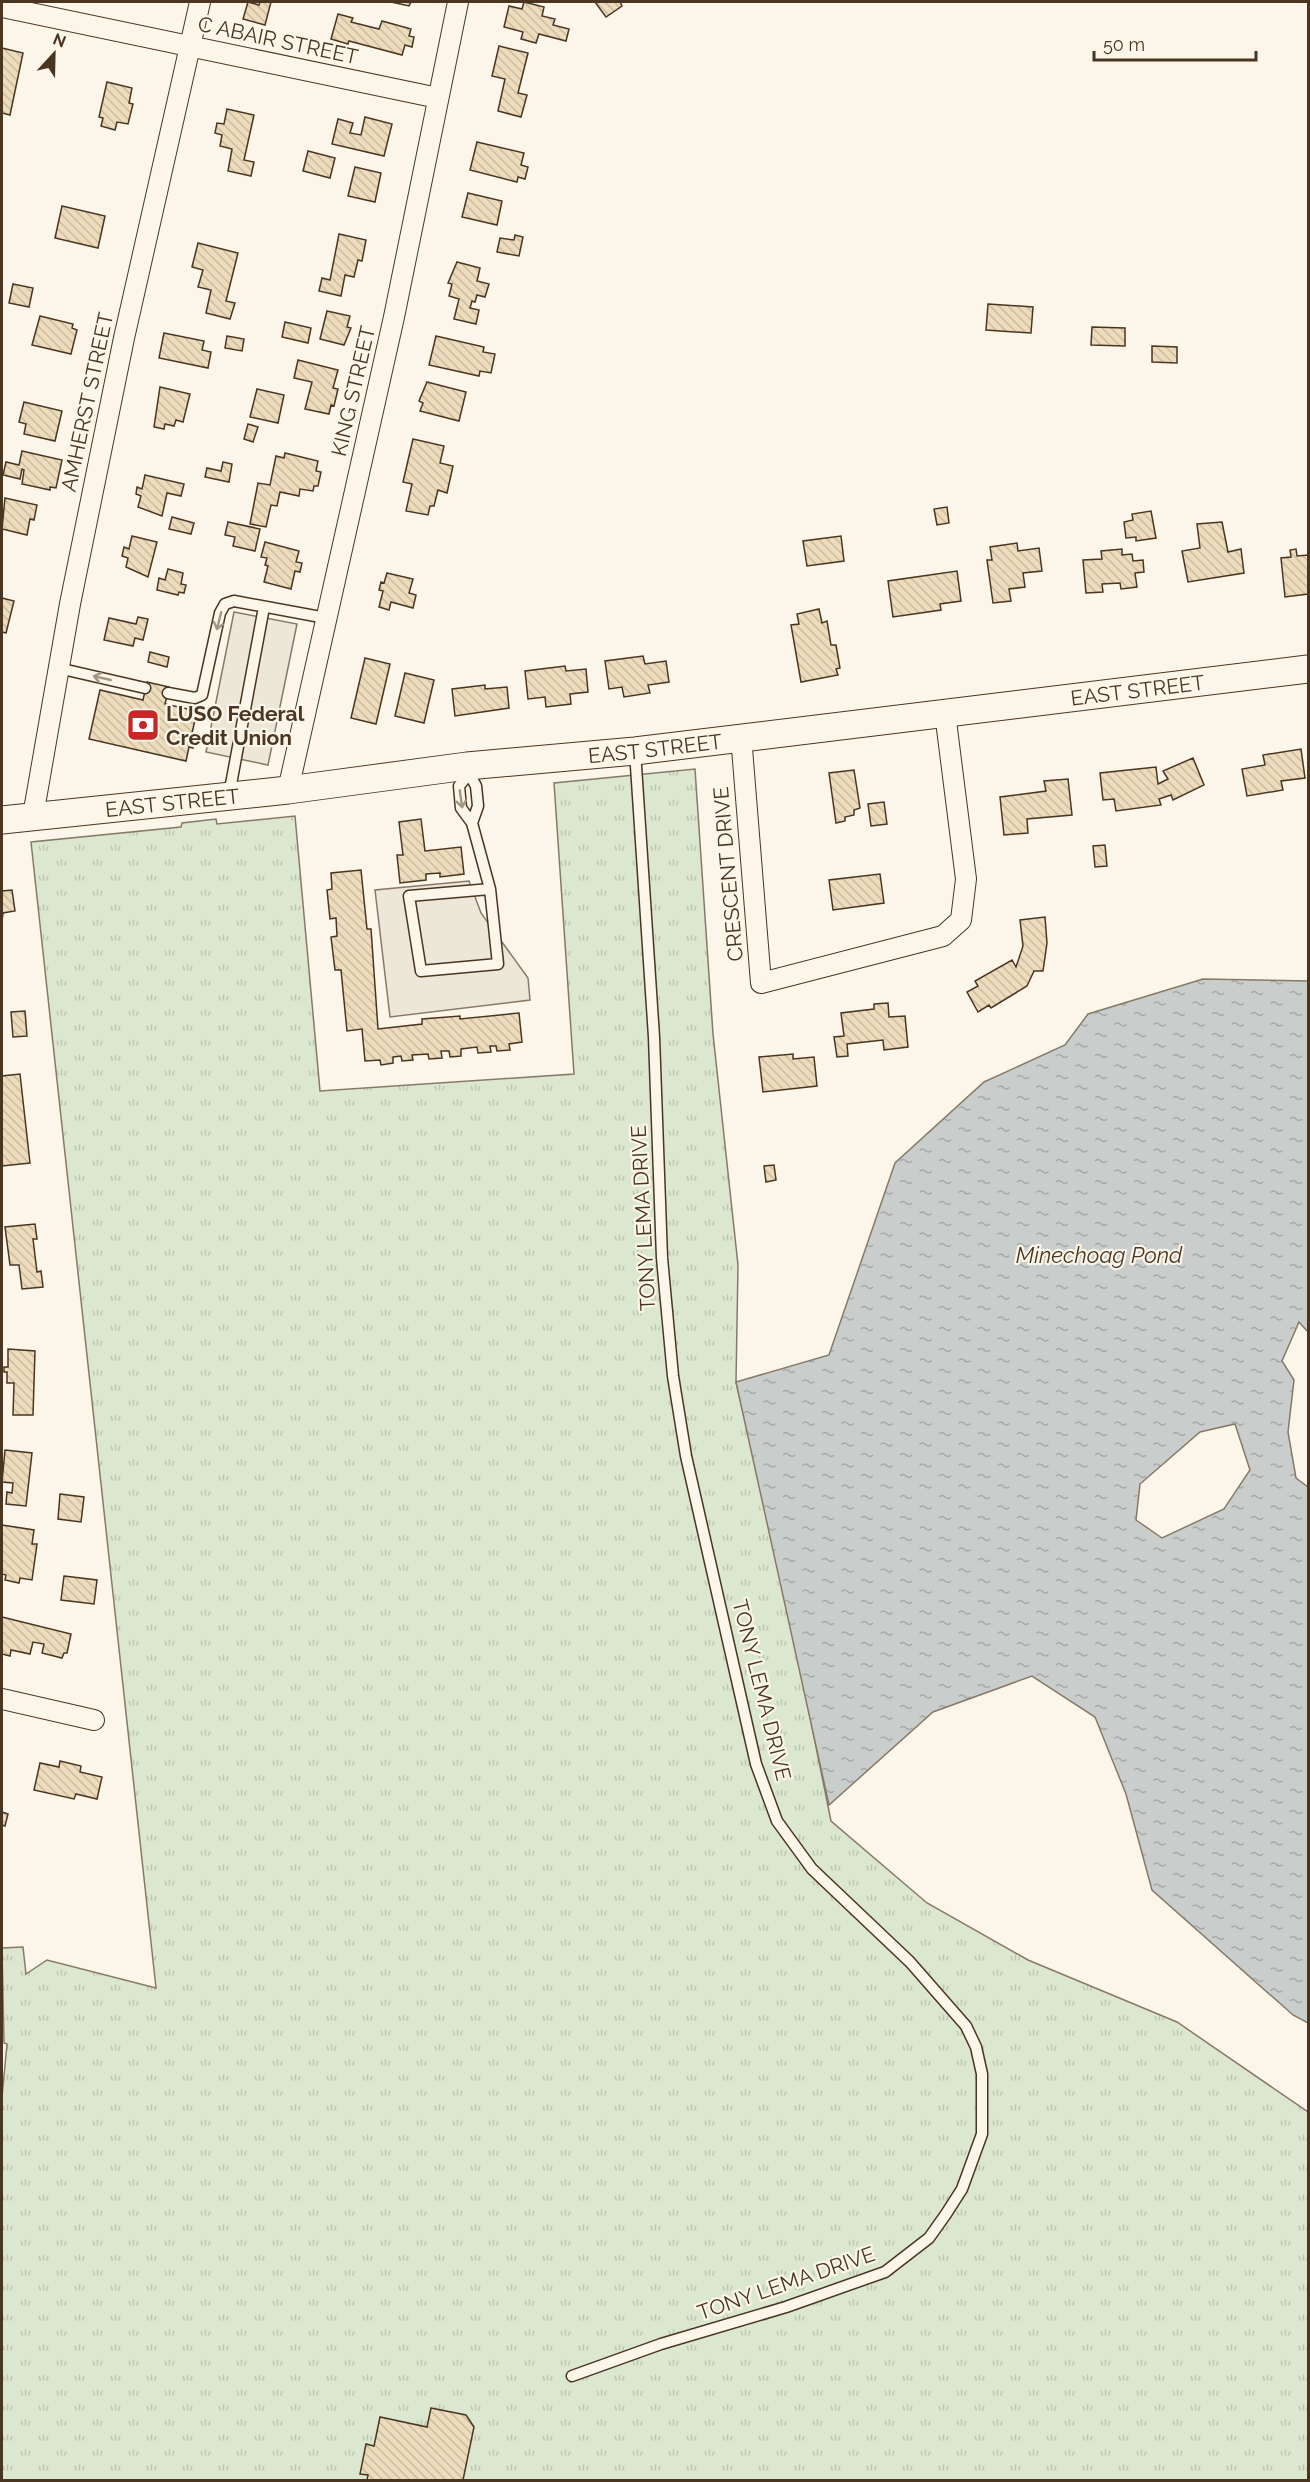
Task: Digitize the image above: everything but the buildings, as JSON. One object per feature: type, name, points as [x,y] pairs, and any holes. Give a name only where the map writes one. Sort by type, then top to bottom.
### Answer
[{"type":"main road","name":"EAST STREET","points":[[2,820],[467,771],[1308,669]]},
{"type":"street","name":"AMHERST STREET","points":[[33,816],[58,668],[124,338],[200,2]]},
{"type":"street","name":"KING STREET","points":[[288,790],[394,317],[458,2]]},
{"type":"street","name":"C ABAIR STREET","points":[[2,7],[438,98]]},
{"type":"street","name":"CRESCENT DRIVE","points":[[741,736],[761,983],[943,936],[961,920],[966,879],[945,713]]},
{"type":"street","points":[[2,1699],[94,1720]]},
{"type":"lane","points":[[168,693],[195,698],[202,695],[220,613],[225,604],[234,601],[326,618]]},
{"type":"lane","points":[[229,795],[264,607]]},
{"type":"lane","points":[[58,668],[145,688]]},
{"type":"lane","name":"TONY LEMA DRIVE","points":[[572,2376],[661,2344],[786,2307],[892,2267],[929,2238],[962,2189],[982,2133],[983,2115],[982,2074],[976,2047],[966,2026],[910,1962],[812,1869],[777,1821],[756,1764],[686,1456],[673,1376],[662,1258],[654,1037],[635,751]]},
{"type":"lane","points":[[467,771],[476,786],[478,806],[472,823]]},
{"type":"lane","points":[[467,771],[459,786],[461,808],[472,823],[490,889],[498,964],[421,971],[409,896],[490,889]]},
{"type":"green space","points":[[695,769],[713,1034],[738,1265],[736,1382],[789,1613],[831,1821],[927,1903],[1028,1960],[1177,2022],[1308,2112],[1308,2480],[2,2480],[2,2097],[7,2044],[4,2043],[2,1948],[23,1947],[26,1974],[47,1960],[156,1988],[31,842],[181,827],[182,823],[216,819],[217,824],[295,816],[320,1091],[574,1074],[554,783]]},
{"type":"shaded area","points":[[234,612],[297,624],[268,765],[206,752]]},
{"type":"shaded area","points":[[469,881],[481,913],[528,978],[530,1000],[390,1017],[375,890]]},
{"type":"water","name":"Minechoag Pond","points":[[1203,979],[1308,981],[1308,1332],[1299,1322],[1282,1361],[1294,1380],[1288,1432],[1296,1478],[1308,1487],[1308,2023],[1293,2015],[1152,1890],[1126,1794],[1095,1717],[1032,1676],[933,1712],[829,1805],[736,1382],[829,1355],[895,1163],[984,1082],[1065,1045],[1088,1014]],"holes":[[[1235,1424],[1250,1470],[1224,1509],[1162,1538],[1136,1520],[1140,1484],[1200,1432]]]},
{"type":"place","name":"LUSO Federal Credit Union","points":[[143,725]]}]
